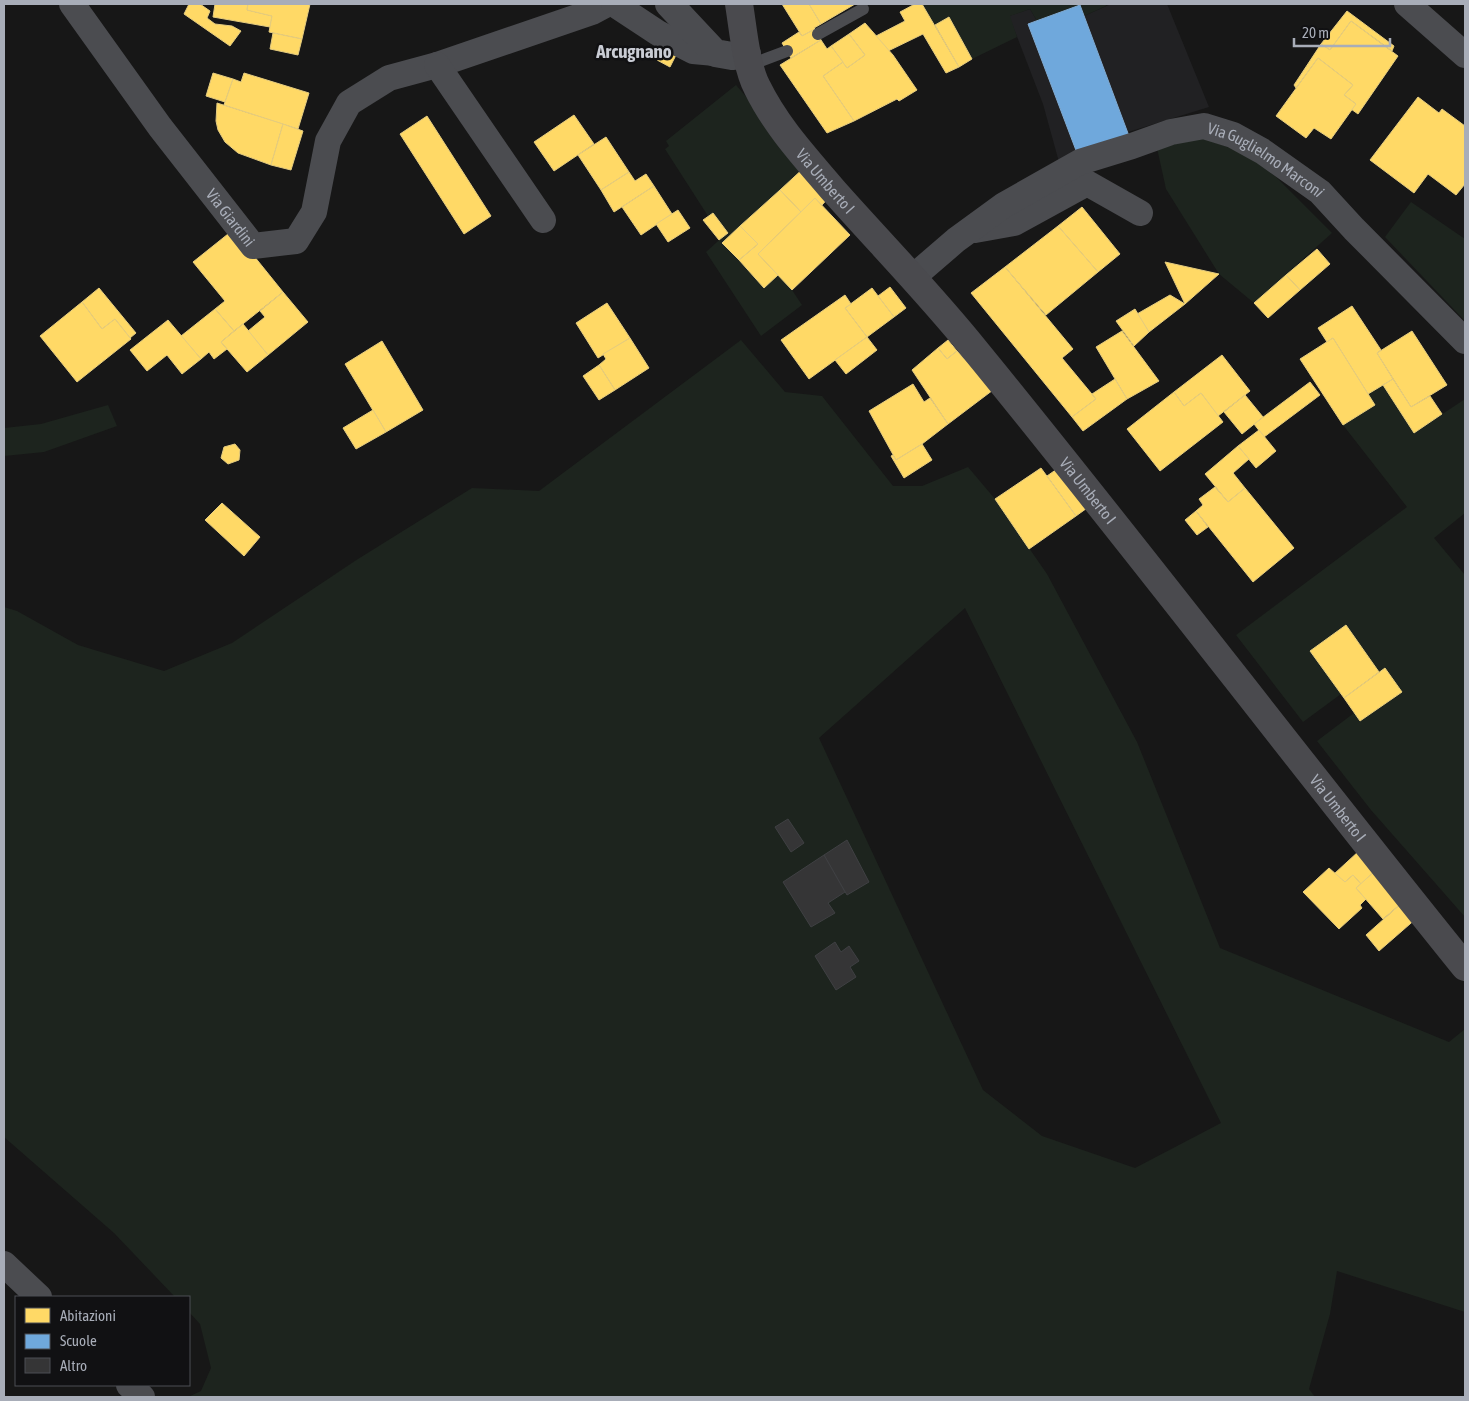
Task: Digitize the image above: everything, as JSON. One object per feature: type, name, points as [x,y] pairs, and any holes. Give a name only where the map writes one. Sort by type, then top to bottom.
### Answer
[{"type":"main road","name":"Via Umberto I","points":[[739,4],[755,85],[786,136],[945,313],[1071,468],[1465,967]]},
{"type":"street","name":"Via Giardini","points":[[72,4],[160,127],[253,246],[296,241],[314,212],[328,141],[349,103],[389,78],[437,65],[592,12],[607,4]]},
{"type":"street","points":[[614,4],[658,33],[693,51],[715,53],[749,60]]},
{"type":"street","points":[[669,4],[715,53]]},
{"type":"street","points":[[1407,4],[1465,55]]},
{"type":"street","points":[[437,65],[543,220]]},
{"type":"street","name":"Via Guglielmo Marconi","points":[[912,278],[967,232],[1004,206],[1080,162],[1171,132],[1204,126],[1233,135],[1255,147],[1320,192],[1354,230],[1465,341]]},
{"type":"street","name":"Via Guglielmo Marconi","points":[[967,232],[1014,223],[1086,183],[1140,213]]},
{"type":"street","points":[[4,1264],[38,1296]]},
{"type":"street","points":[[130,1386],[142,1397]]},
{"type":"lane","points":[[818,34],[863,9]]},
{"type":"lane","points":[[749,60],[787,52]]},
{"type":"shaded area","points":[[922,4],[1105,4],[1106,6],[1084,16],[1080,5],[1037,21],[1030,9],[1010,16],[1017,37],[972,59],[949,18],[935,25]]},
{"type":"shaded area","points":[[1111,4],[1167,4],[1209,107],[1128,132],[1129,136],[1059,162],[1043,104],[1009,16],[1030,9],[1037,21],[1080,5],[1084,16]]},
{"type":"shaded area","points":[[736,85],[806,166],[722,243],[764,287],[778,275],[792,290],[802,305],[761,336],[706,252],[728,232],[713,213],[708,216],[665,149],[669,146],[666,141]]},
{"type":"shaded area","points":[[1202,138],[1245,153],[1276,177],[1332,233],[1254,303],[1219,274],[1166,189],[1157,148]]},
{"type":"shaded area","points":[[1411,202],[1465,239],[1465,321],[1385,237]]},
{"type":"shaded area","points":[[741,340],[785,392],[822,396],[893,486],[922,486],[968,467],[995,499],[1047,574],[1137,742],[1220,948],[1449,1042],[1465,1029],[1465,1312],[1337,1271],[1330,1314],[1309,1389],[1315,1397],[188,1397],[201,1391],[211,1368],[200,1324],[190,1313],[190,1296],[174,1296],[114,1233],[4,1137],[4,607],[17,611],[78,645],[164,671],[232,643],[358,559],[472,488],[539,491]],"holes":[[[965,608],[1221,1123],[1135,1168],[1042,1136],[983,1090],[819,738]]]},
{"type":"shaded area","points":[[1383,385],[1414,433],[1465,399],[1465,513],[1434,538],[1465,575],[1465,917],[1371,810],[1317,741],[1354,713],[1360,721],[1402,692],[1386,668],[1379,672],[1346,626],[1311,651],[1341,694],[1303,722],[1236,635],[1407,507],[1343,425],[1375,405],[1368,394]]},
{"type":"shaded area","points":[[108,405],[117,426],[44,452],[4,456],[4,428],[41,424]]},
{"type":"building: Abitazioni","points":[[189,4],[200,4],[210,11],[207,18],[215,24],[232,26],[241,31],[230,46],[184,14]]},
{"type":"building: Abitazioni","points":[[215,4],[248,4],[247,10],[272,16],[270,27],[213,17]]},
{"type":"building: Abitazioni","points":[[248,4],[310,4],[302,39],[269,32],[272,16],[247,10]]},
{"type":"building: Abitazioni","points":[[782,4],[809,4],[821,24],[802,36]]},
{"type":"building: Abitazioni","points":[[809,4],[855,4],[821,24]]},
{"type":"building: Abitazioni","points":[[915,4],[922,4],[959,67],[946,73],[923,34],[888,51],[876,36],[905,21],[900,12]]},
{"type":"building: Abitazioni","points":[[1347,11],[1394,46],[1392,51],[1351,21],[1330,50],[1321,44]]},
{"type":"building: Abitazioni","points":[[949,17],[972,59],[959,67],[935,25]]},
{"type":"building: Abitazioni","points":[[1351,21],[1398,56],[1358,114],[1351,109],[1356,104],[1344,95],[1353,85],[1318,58],[1296,88],[1294,85],[1321,44],[1330,50]]},
{"type":"building: Abitazioni","points":[[865,23],[893,55],[917,90],[899,101],[897,99],[854,121],[823,76],[843,62],[847,68],[865,55],[849,34]]},
{"type":"building: Abitazioni","points":[[815,29],[821,40],[791,58],[782,43],[799,32],[802,36]]},
{"type":"building: Abitazioni","points":[[671,32],[684,39],[670,67],[657,60]]},
{"type":"building: Abitazioni","points":[[273,33],[302,39],[298,55],[270,49]]},
{"type":"building: Abitazioni","points":[[849,34],[865,55],[847,68],[831,46]]},
{"type":"building: Abitazioni","points":[[821,40],[827,49],[831,46],[843,62],[823,76],[854,121],[827,133],[780,65]]},
{"type":"building: Abitazioni","points":[[1318,58],[1353,85],[1344,95],[1356,104],[1331,139],[1314,128],[1306,138],[1276,116]]},
{"type":"building: Abitazioni","points":[[213,73],[233,79],[225,102],[206,96]]},
{"type":"building: Abitazioni","points":[[244,73],[309,93],[298,129],[224,105],[233,79],[241,82]]},
{"type":"building: Abitazioni","points":[[1418,97],[1439,113],[1442,109],[1465,126],[1465,184],[1456,195],[1428,174],[1414,193],[1370,160]]},
{"type":"building: Abitazioni","points":[[217,103],[283,124],[271,165],[238,153],[225,142],[218,130],[216,121]]},
{"type":"building: Abitazioni","points":[[574,115],[594,144],[554,171],[534,142]]},
{"type":"building: Abitazioni","points":[[427,116],[491,216],[464,234],[400,134]]},
{"type":"building: Abitazioni","points":[[283,124],[303,131],[291,170],[271,165]]},
{"type":"building: Abitazioni","points":[[606,137],[629,172],[601,190],[578,155]]},
{"type":"building: Abitazioni","points":[[806,166],[831,195],[822,205],[815,198],[801,212],[780,190]]},
{"type":"building: Abitazioni","points":[[629,172],[635,181],[646,174],[654,186],[614,212],[601,190]]},
{"type":"building: Abitazioni","points":[[654,186],[672,214],[641,235],[622,207]]},
{"type":"building: Abitazioni","points":[[780,190],[801,212],[758,254],[778,275],[764,288],[739,260],[758,244],[740,226]]},
{"type":"building: Abitazioni","points":[[815,198],[850,235],[792,290],[758,254]]},
{"type":"building: Abitazioni","points":[[1082,207],[1120,254],[1098,272],[1058,226]]},
{"type":"building: Abitazioni","points":[[678,210],[690,228],[668,242],[656,224]]},
{"type":"building: Abitazioni","points":[[713,213],[728,233],[719,240],[703,220]]},
{"type":"building: Abitazioni","points":[[740,226],[758,244],[739,260],[722,243]]},
{"type":"building: Abitazioni","points":[[1058,226],[1098,272],[1046,315],[1005,267]]},
{"type":"building: Abitazioni","points":[[233,230],[283,292],[234,331],[215,309],[225,301],[193,262]]},
{"type":"building: Abitazioni","points":[[1317,249],[1330,264],[1300,290],[1286,275]]},
{"type":"building: Abitazioni","points":[[1165,262],[1219,274],[1185,304]]},
{"type":"building: Abitazioni","points":[[1005,267],[1073,349],[1062,358],[1096,399],[1072,417],[971,293]]},
{"type":"building: Abitazioni","points":[[1286,275],[1300,290],[1268,318],[1254,303]]},
{"type":"building: Abitazioni","points":[[890,287],[906,308],[894,317],[878,296]]},
{"type":"building: Abitazioni","points":[[99,288],[136,333],[130,338],[115,319],[102,329],[82,302]]},
{"type":"building: Abitazioni","points":[[872,288],[894,317],[867,337],[845,308]]},
{"type":"building: Abitazioni","points":[[283,292],[308,322],[268,355],[248,331],[265,317],[260,311]]},
{"type":"building: Abitazioni","points":[[845,295],[851,304],[845,308],[867,337],[809,379],[781,340]]},
{"type":"building: Abitazioni","points":[[1170,295],[1185,304],[1149,332],[1137,314]]},
{"type":"building: Abitazioni","points":[[82,302],[102,329],[115,319],[131,339],[77,382],[40,336]]},
{"type":"building: Abitazioni","points":[[607,303],[630,338],[598,358],[576,323]]},
{"type":"building: Abitazioni","points":[[1352,306],[1381,350],[1377,353],[1393,379],[1368,394],[1333,338],[1327,342],[1318,328]]},
{"type":"building: Abitazioni","points":[[215,309],[234,331],[221,342],[227,349],[214,359],[209,352],[201,359],[181,336]]},
{"type":"building: Abitazioni","points":[[1135,309],[1149,332],[1134,346],[1116,321]]},
{"type":"building: Abitazioni","points":[[168,320],[201,359],[182,374],[167,355],[147,371],[130,350]]},
{"type":"building: Abitazioni","points":[[243,324],[268,355],[247,372],[221,342]]},
{"type":"building: Abitazioni","points":[[1122,331],[1159,381],[1127,399],[1096,347]]},
{"type":"building: Abitazioni","points":[[1412,331],[1447,385],[1411,407],[1377,353]]},
{"type":"building: Abitazioni","points":[[867,337],[877,350],[846,374],[835,360]]},
{"type":"building: Abitazioni","points":[[630,338],[649,368],[615,390],[599,365],[606,359],[603,354]]},
{"type":"building: Abitazioni","points":[[1333,338],[1375,405],[1343,425],[1300,359]]},
{"type":"building: Abitazioni","points":[[948,340],[957,351],[947,359],[938,348]]},
{"type":"building: Abitazioni","points":[[382,341],[423,410],[386,432],[345,364]]},
{"type":"building: Abitazioni","points":[[938,348],[947,359],[957,351],[993,390],[948,424],[912,370]]},
{"type":"building: Abitazioni","points":[[1222,355],[1250,391],[1218,416],[1201,393],[1184,406],[1174,392]]},
{"type":"building: Abitazioni","points":[[599,365],[615,390],[599,400],[583,376]]},
{"type":"building: Abitazioni","points":[[1115,379],[1127,399],[1083,431],[1072,417],[1096,399],[1092,394]]},
{"type":"building: Abitazioni","points":[[1393,379],[1411,407],[1430,396],[1442,414],[1414,433],[1383,385]]},
{"type":"building: Abitazioni","points":[[1310,382],[1320,395],[1264,437],[1254,424]]},
{"type":"building: Abitazioni","points":[[913,384],[924,402],[930,398],[948,424],[922,444],[896,460],[869,411]]},
{"type":"building: Abitazioni","points":[[1174,392],[1184,406],[1201,393],[1223,422],[1160,471],[1127,429]]},
{"type":"building: Abitazioni","points":[[1245,395],[1263,417],[1242,434],[1224,412]]},
{"type":"building: Abitazioni","points":[[373,410],[386,432],[356,449],[343,428]]},
{"type":"building: Abitazioni","points":[[1259,430],[1276,451],[1256,468],[1238,446]]},
{"type":"building: Abitazioni","points":[[235,444],[240,450],[239,460],[228,464],[221,458],[224,447]]},
{"type":"building: Abitazioni","points":[[922,444],[932,460],[904,478],[891,456],[893,455],[896,460]]},
{"type":"building: Abitazioni","points":[[1238,446],[1249,459],[1233,473],[1245,488],[1228,502],[1205,474]]},
{"type":"building: Abitazioni","points":[[1067,462],[1094,503],[1076,516],[1047,476]]},
{"type":"building: Abitazioni","points":[[1041,468],[1076,516],[1029,549],[995,499]]},
{"type":"building: Abitazioni","points":[[1215,487],[1228,502],[1245,488],[1294,548],[1253,582],[1196,511],[1203,505],[1199,499]]},
{"type":"building: Abitazioni","points":[[222,503],[260,537],[244,556],[205,520]]},
{"type":"building: Abitazioni","points":[[1196,511],[1208,527],[1197,535],[1185,520]]},
{"type":"building: Abitazioni","points":[[1346,625],[1379,672],[1344,698],[1310,651]]},
{"type":"building: Abitazioni","points":[[1385,668],[1402,692],[1360,721],[1344,698]]},
{"type":"building: Abitazioni","points":[[1359,851],[1376,870],[1361,884],[1353,875],[1345,882],[1334,874]]},
{"type":"building: Abitazioni","points":[[1329,868],[1345,882],[1353,875],[1361,884],[1356,888],[1366,899],[1360,905],[1362,908],[1339,929],[1303,892]]},
{"type":"building: Abitazioni","points":[[1376,870],[1404,901],[1383,919],[1356,888]]},
{"type":"building: Abitazioni","points":[[1404,901],[1418,917],[1379,951],[1366,935]]},
{"type":"building: Scuole","points":[[1080,5],[1129,136],[1077,153],[1028,24]]},
{"type":"building: Altro","points":[[788,819],[804,843],[791,852],[775,827]]},
{"type":"building: Altro","points":[[847,840],[869,882],[847,895],[824,855]]},
{"type":"building: Altro","points":[[824,855],[845,892],[828,903],[835,913],[811,927],[783,882]]},
{"type":"building: Altro","points":[[835,942],[841,952],[849,946],[859,961],[850,967],[856,977],[836,990],[815,956]]},
{"type":"district","name":"Arcugnano","points":[[634,51]]}]
